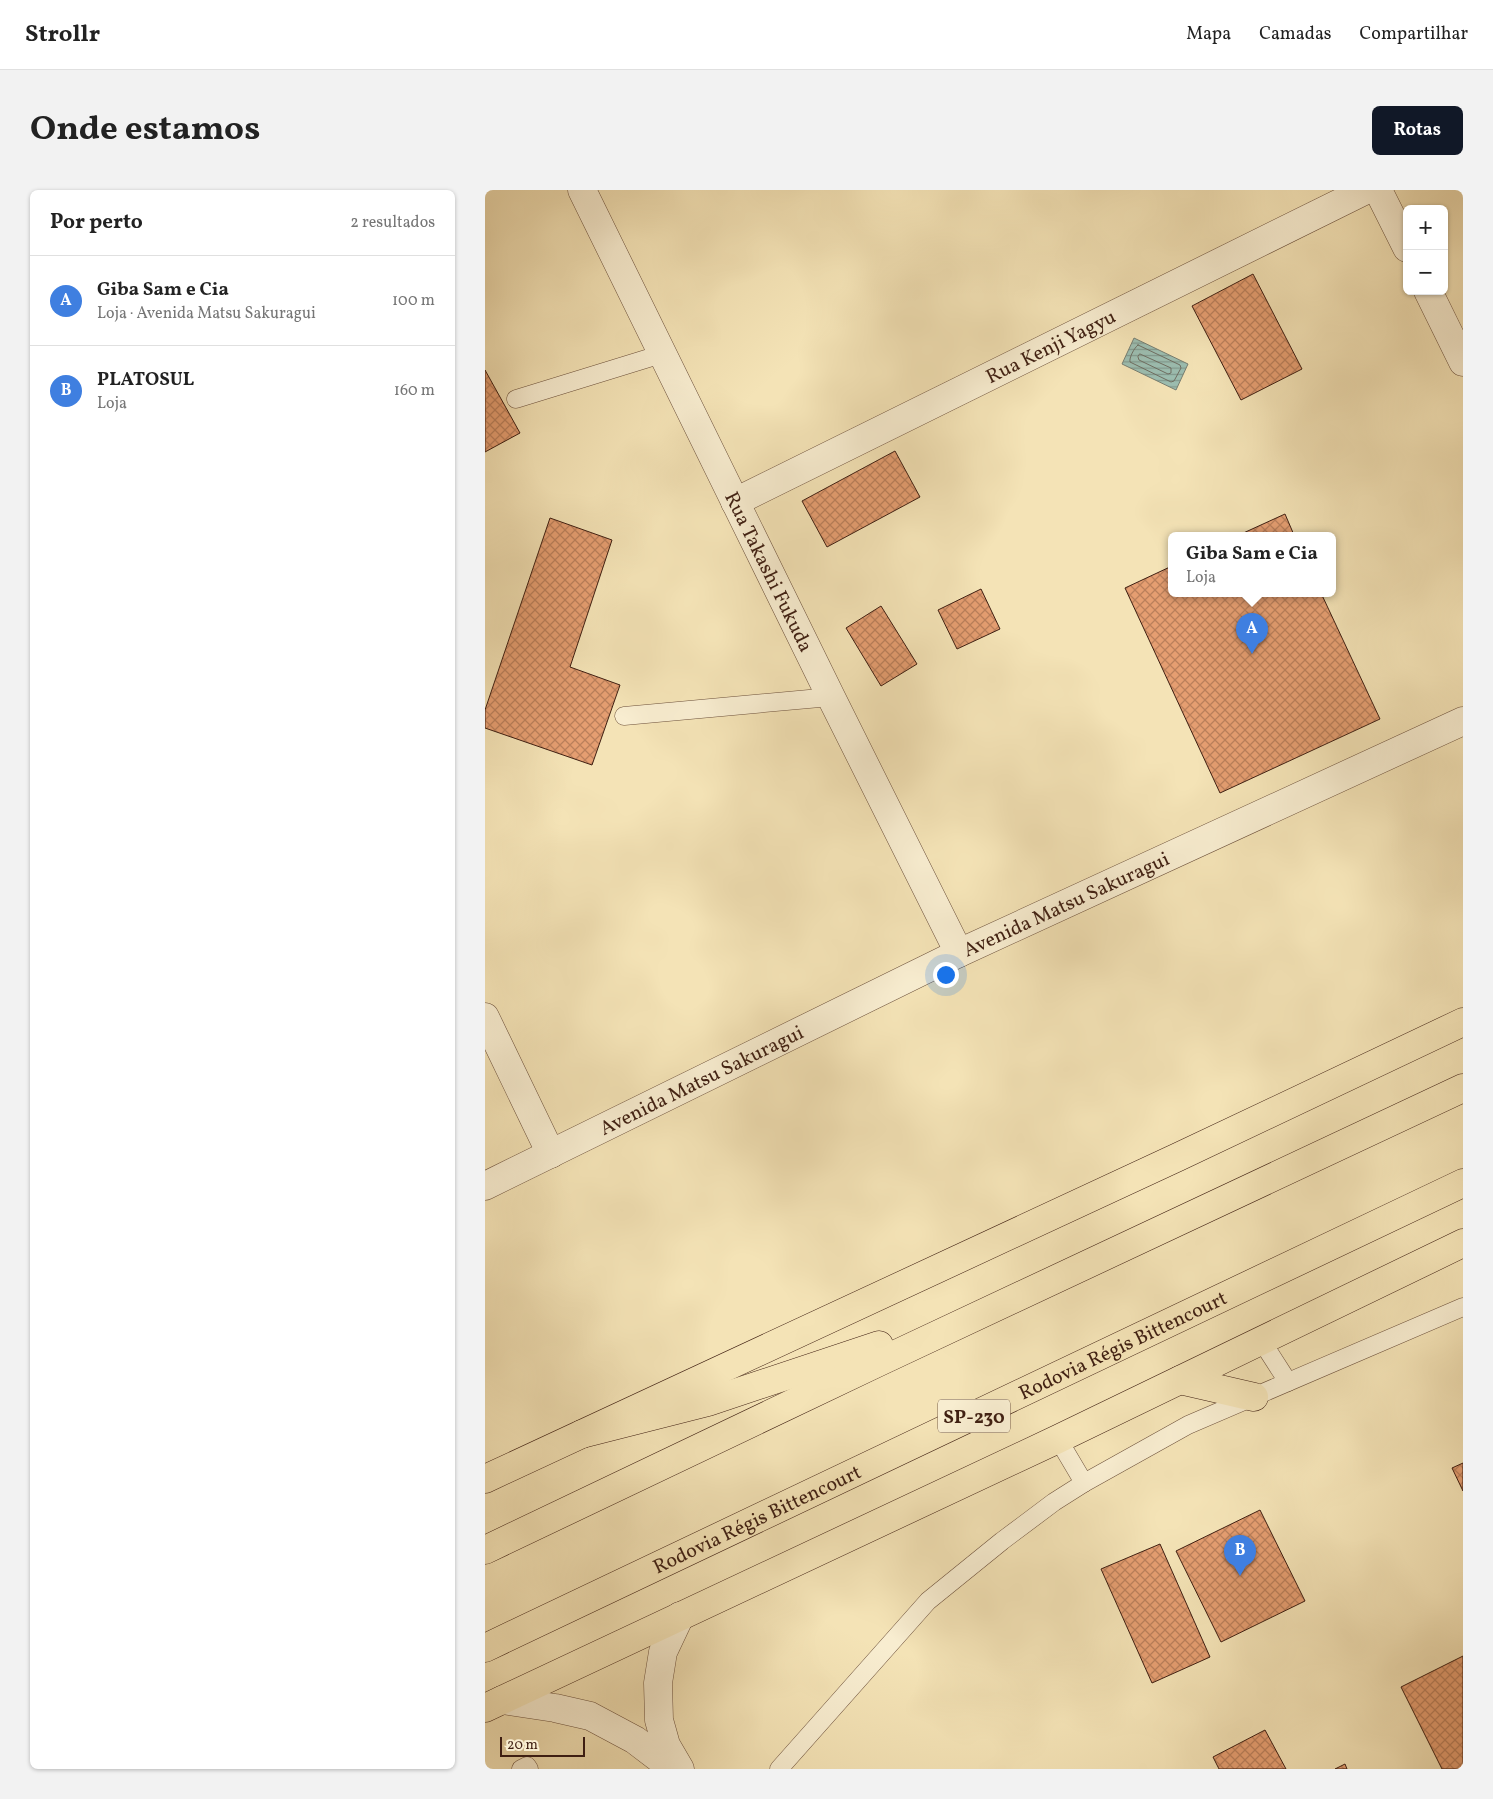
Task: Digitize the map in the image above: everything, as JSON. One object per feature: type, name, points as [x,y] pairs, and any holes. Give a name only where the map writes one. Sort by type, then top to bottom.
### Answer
[{"type":"main road","points":[[485,1479],[1178,1157],[1463,1022]]},
{"type":"main road","points":[[485,1550],[1463,1088]]},
{"type":"main road","name":"Rodovia Régis Bittencourt","points":[[485,1648],[1463,1183]]},
{"type":"main road","points":[[493,1704],[1058,1440],[1463,1243]]},
{"type":"main road","points":[[583,1434],[708,1402],[829,1363],[1036,1289]]},
{"type":"main road","points":[[1180,1380],[1254,1397]]},
{"type":"street","name":"Rua Takashi Fukuda","points":[[582,190],[959,953]]},
{"type":"street","name":"Rua Kenji Yagyu","points":[[735,502],[1367,190]]},
{"type":"street","points":[[1378,190],[1403,240]]},
{"type":"street","points":[[1430,295],[1463,362]]},
{"type":"street","name":"Avenida Matsu Sakuragui","points":[[485,1186],[959,953],[1463,721]]},
{"type":"street","points":[[485,1016],[551,1154]]},
{"type":"street","points":[[680,1616],[663,1652],[658,1683],[659,1720],[666,1745],[680,1769]]},
{"type":"street","points":[[493,1704],[555,1708],[590,1716],[635,1740],[673,1769]]},
{"type":"lane","points":[[516,399],[662,354]]},
{"type":"lane","points":[[624,716],[831,697]]},
{"type":"lane","points":[[779,1769],[928,1601],[1002,1540],[1054,1502],[1084,1483],[1188,1425],[1463,1307]]},
{"type":"lane","points":[[1261,1340],[1288,1382]]},
{"type":"lane","points":[[1058,1440],[1084,1483]]},
{"type":"lane","points":[[521,1769],[527,1766],[529,1769]]},
{"type":"water","points":[[1134,338],[1188,364],[1176,390],[1122,364]]},
{"type":"building","points":[[1253,274],[1302,369],[1241,400],[1192,306]]},
{"type":"building","points":[[485,370],[520,433],[485,452]]},
{"type":"building","points":[[895,451],[920,497],[827,547],[802,501]]},
{"type":"building","points":[[1285,514],[1293,532],[1246,532]]},
{"type":"building","points":[[550,518],[612,540],[570,667],[620,685],[592,765],[485,728],[485,710]]},
{"type":"building","points":[[1168,568],[1168,597],[1323,597],[1380,719],[1220,793],[1125,588]]},
{"type":"building","points":[[981,589],[1000,629],[957,649],[938,610]]},
{"type":"building","points":[[881,606],[917,664],[881,686],[846,628]]},
{"type":"building","points":[[1463,1463],[1463,1491],[1452,1468]]},
{"type":"building","points":[[1260,1510],[1305,1601],[1221,1642],[1176,1551]]},
{"type":"building","points":[[1160,1544],[1210,1657],[1152,1683],[1101,1569]]},
{"type":"building","points":[[1463,1656],[1463,1769],[1442,1769],[1401,1687]]},
{"type":"building","points":[[1265,1730],[1286,1769],[1219,1769],[1213,1757]]},
{"type":"building","points":[[1345,1764],[1347,1769],[1335,1769]]},
{"type":"place","name":"Giba Sam e Cia","points":[[1252,654]]},
{"type":"place","name":"PLATOSUL","points":[[1240,1576]]}]
